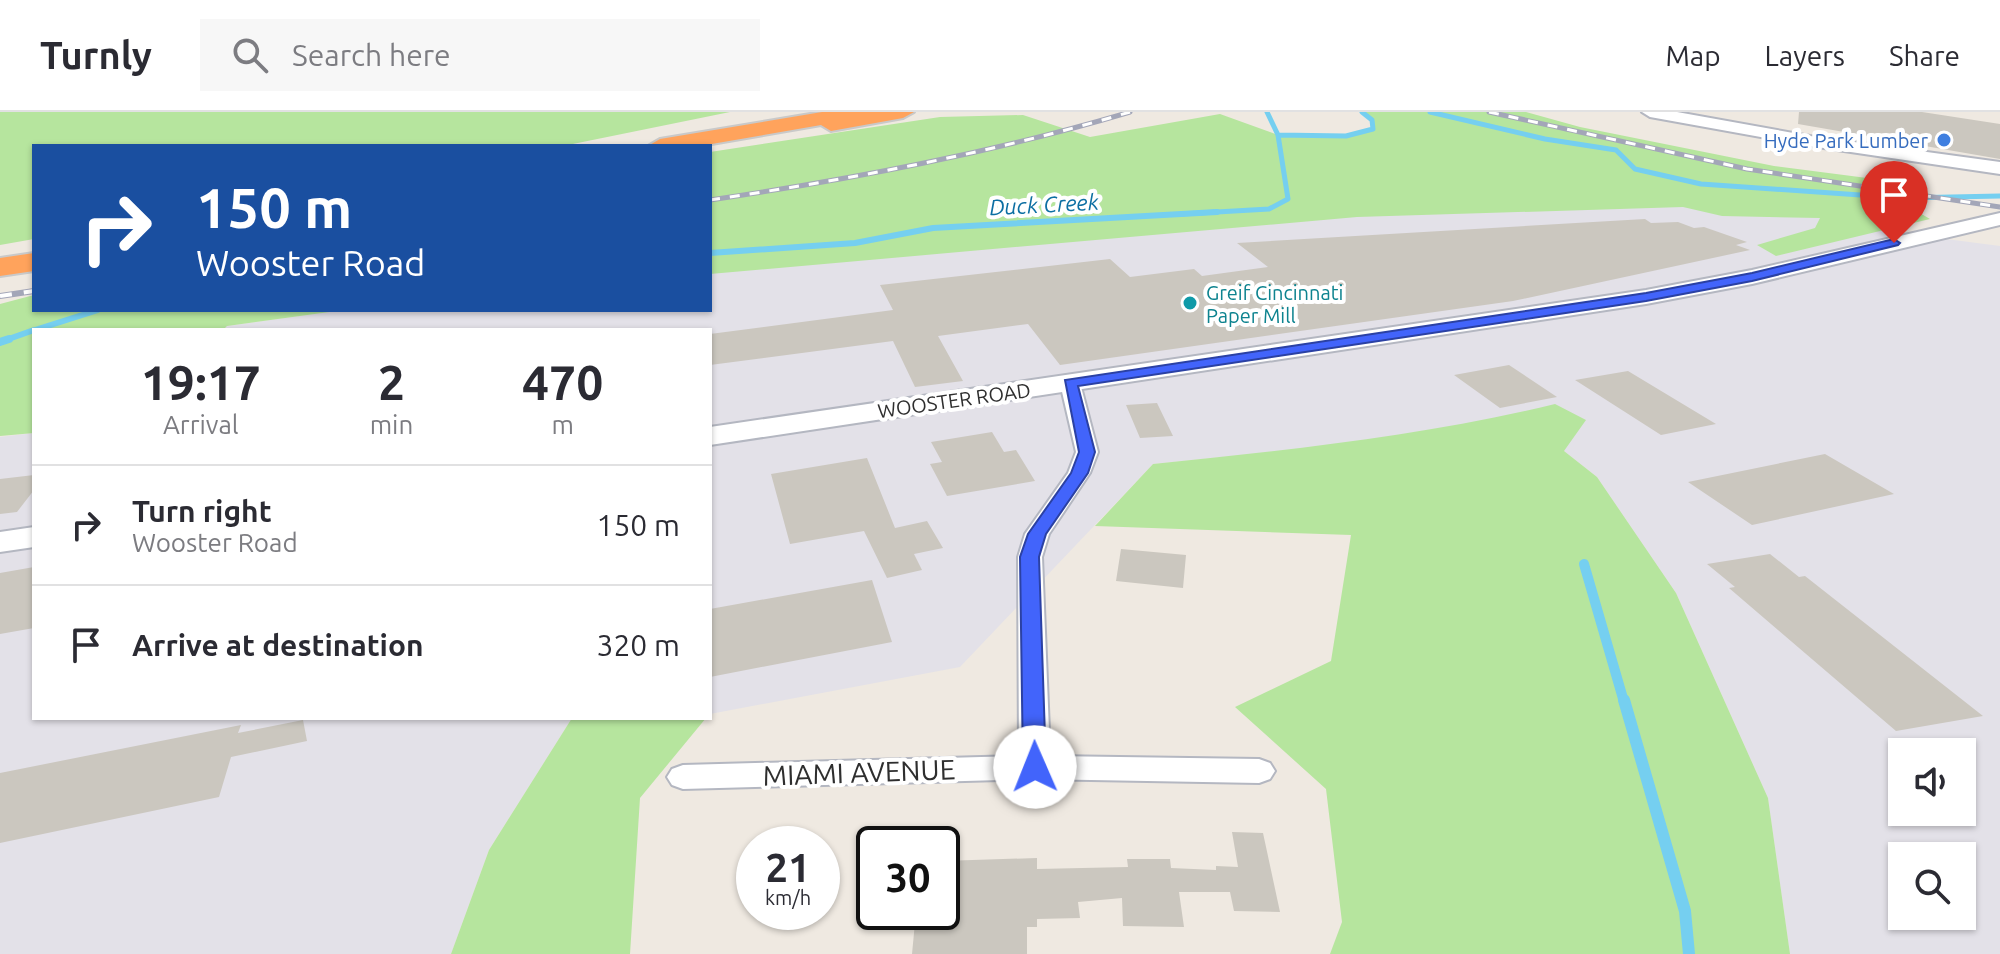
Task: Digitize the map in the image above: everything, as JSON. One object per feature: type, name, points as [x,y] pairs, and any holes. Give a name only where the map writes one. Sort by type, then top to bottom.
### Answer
[{"type":"highway","points":[[672,144],[860,112]]},
{"type":"highway","points":[[712,145],[903,112]]},
{"type":"highway","points":[[0,257],[32,251]]},
{"type":"highway","points":[[0,267],[32,262]]},
{"type":"street","points":[[1650,112],[1810,141],[2000,168]]},
{"type":"street","name":"WOOSTER ROAD","points":[[712,436],[1646,297],[1752,277],[2000,219]]},
{"type":"street","points":[[1035,767],[1030,557],[1037,534],[1079,473],[1087,452],[1070,383]]},
{"type":"street","points":[[0,542],[32,537]]},
{"type":"street","name":"MIAMI AVENUE","points":[[683,777],[1035,767],[1259,771]]},
{"type":"shaded area","points":[[1736,198],[1877,230],[2000,246],[2000,954],[1790,954],[1768,798],[1676,593],[1597,477],[1564,451],[1555,405],[1490,420],[1331,446],[1153,464],[960,667],[712,714],[712,328],[225,328],[329,312],[712,312],[712,271],[1347,209]]},
{"type":"shaded area","points":[[32,433],[32,720],[571,720],[489,850],[451,954],[0,954],[0,437]]},
{"type":"green space","points":[[0,112],[730,112],[573,144],[32,144],[32,239],[0,245]]},
{"type":"green space","points":[[1362,112],[1526,112],[1580,127],[1774,166],[1898,182],[1901,202],[1930,219],[1776,256],[1757,245],[1815,228],[1820,218],[1722,216],[1683,207],[1357,217],[712,274],[712,152],[940,117],[1023,115],[1090,137],[1220,114],[1278,135],[1346,136],[1373,129],[1372,120]]},
{"type":"green space","points":[[32,296],[32,312],[329,312],[225,328],[32,328],[32,433],[0,436],[0,304]]},
{"type":"green space","points":[[1555,404],[1586,420],[1564,451],[1597,477],[1676,593],[1768,798],[1790,954],[1330,954],[1342,922],[1326,789],[1235,707],[1331,661],[1351,535],[1095,526],[1153,464],[1405,433]]},
{"type":"green space","points":[[571,720],[704,720],[640,798],[630,954],[451,954],[489,850]]},
{"type":"building","name":"Hyde Park Lumber","points":[[1799,112],[1922,112],[2000,124],[2000,159],[1798,124]]},
{"type":"building","name":"Greif Cincinnati Paper Mill","points":[[1645,219],[1651,223],[1678,222],[1694,228],[1704,227],[1747,242],[1736,245],[1750,250],[1513,301],[1060,365],[1028,324],[938,336],[963,381],[915,387],[893,341],[712,365],[712,334],[893,310],[880,285],[1110,259],[1130,277],[1194,269],[1202,276],[1268,267],[1237,243]]},
{"type":"building","points":[[1509,365],[1557,397],[1500,408],[1454,375]]},
{"type":"building","points":[[1628,371],[1716,424],[1661,435],[1575,380]]},
{"type":"building","points":[[1157,403],[1173,436],[1140,438],[1126,405]]},
{"type":"building","points":[[992,432],[1004,452],[1016,450],[1035,481],[947,496],[930,464],[942,462],[931,442]]},
{"type":"building","points":[[1825,454],[1894,494],[1752,525],[1688,482]]},
{"type":"building","points":[[867,458],[895,528],[927,521],[943,548],[914,554],[922,570],[887,578],[864,531],[790,544],[771,474]]},
{"type":"building","points":[[32,475],[32,493],[17,512],[0,514],[0,479]]},
{"type":"building","points":[[1121,549],[1186,555],[1183,588],[1116,581]]},
{"type":"building","points":[[1770,554],[1799,577],[1805,576],[1983,716],[1896,731],[1729,588],[1735,587],[1707,564]]},
{"type":"building","points":[[32,567],[32,628],[0,634],[0,573]]},
{"type":"building","points":[[872,580],[892,642],[712,677],[712,609]]},
{"type":"building","points":[[303,720],[307,741],[231,757],[219,797],[0,843],[0,773],[241,725],[238,733]]},
{"type":"building","points":[[1232,832],[1263,833],[1280,912],[1234,911],[1230,892],[1179,892],[1184,927],[1123,926],[1122,898],[1078,902],[1080,918],[1037,919],[1037,927],[1027,927],[1027,954],[912,954],[914,930],[960,930],[960,860],[1037,858],[1037,869],[1128,867],[1127,859],[1170,859],[1171,868],[1216,870],[1216,866],[1238,867]]},
{"type":"waterway","name":"Duck Creek","points":[[1267,112],[1278,135]]},
{"type":"waterway","points":[[1278,135],[1346,136],[1373,129],[1372,120],[1362,112]]},
{"type":"waterway","points":[[1430,112],[1545,139],[1616,150],[1635,169],[1701,184],[1903,198],[2000,196]]},
{"type":"waterway","name":"Duck Creek","points":[[1207,213],[1269,209],[1288,199],[1278,135]]},
{"type":"waterway","name":"Duck Creek","points":[[1207,213],[1217,212]]},
{"type":"waterway","name":"Duck Creek","points":[[712,253],[855,243],[933,228],[1207,213]]},
{"type":"waterway","name":"Duck Creek","points":[[1182,214],[1207,213]]},
{"type":"waterway","name":"Duck Creek","points":[[41,328],[92,312]]},
{"type":"waterway","name":"Duck Creek","points":[[3,341],[32,331]]},
{"type":"waterway","name":"Duck Creek","points":[[3,341],[9,339]]},
{"type":"waterway","points":[[1584,564],[1624,702]]},
{"type":"waterway","points":[[1624,700],[1685,911],[1689,954]]},
{"type":"railway","points":[[712,200],[922,164],[1130,112]]},
{"type":"railway","points":[[1489,112],[1747,169],[2000,207]]},
{"type":"railway","points":[[0,296],[32,291]]},
{"type":"place","name":"Hyde Park Lumber","points":[[1944,140]]},
{"type":"place","name":"Greif Cincinnati Paper Mill","points":[[1190,303]]},
{"type":"route","points":[[1035,767],[1030,557],[1037,534],[1079,473],[1087,452],[1070,383],[1646,297],[1752,277],[1894,243]]}]
